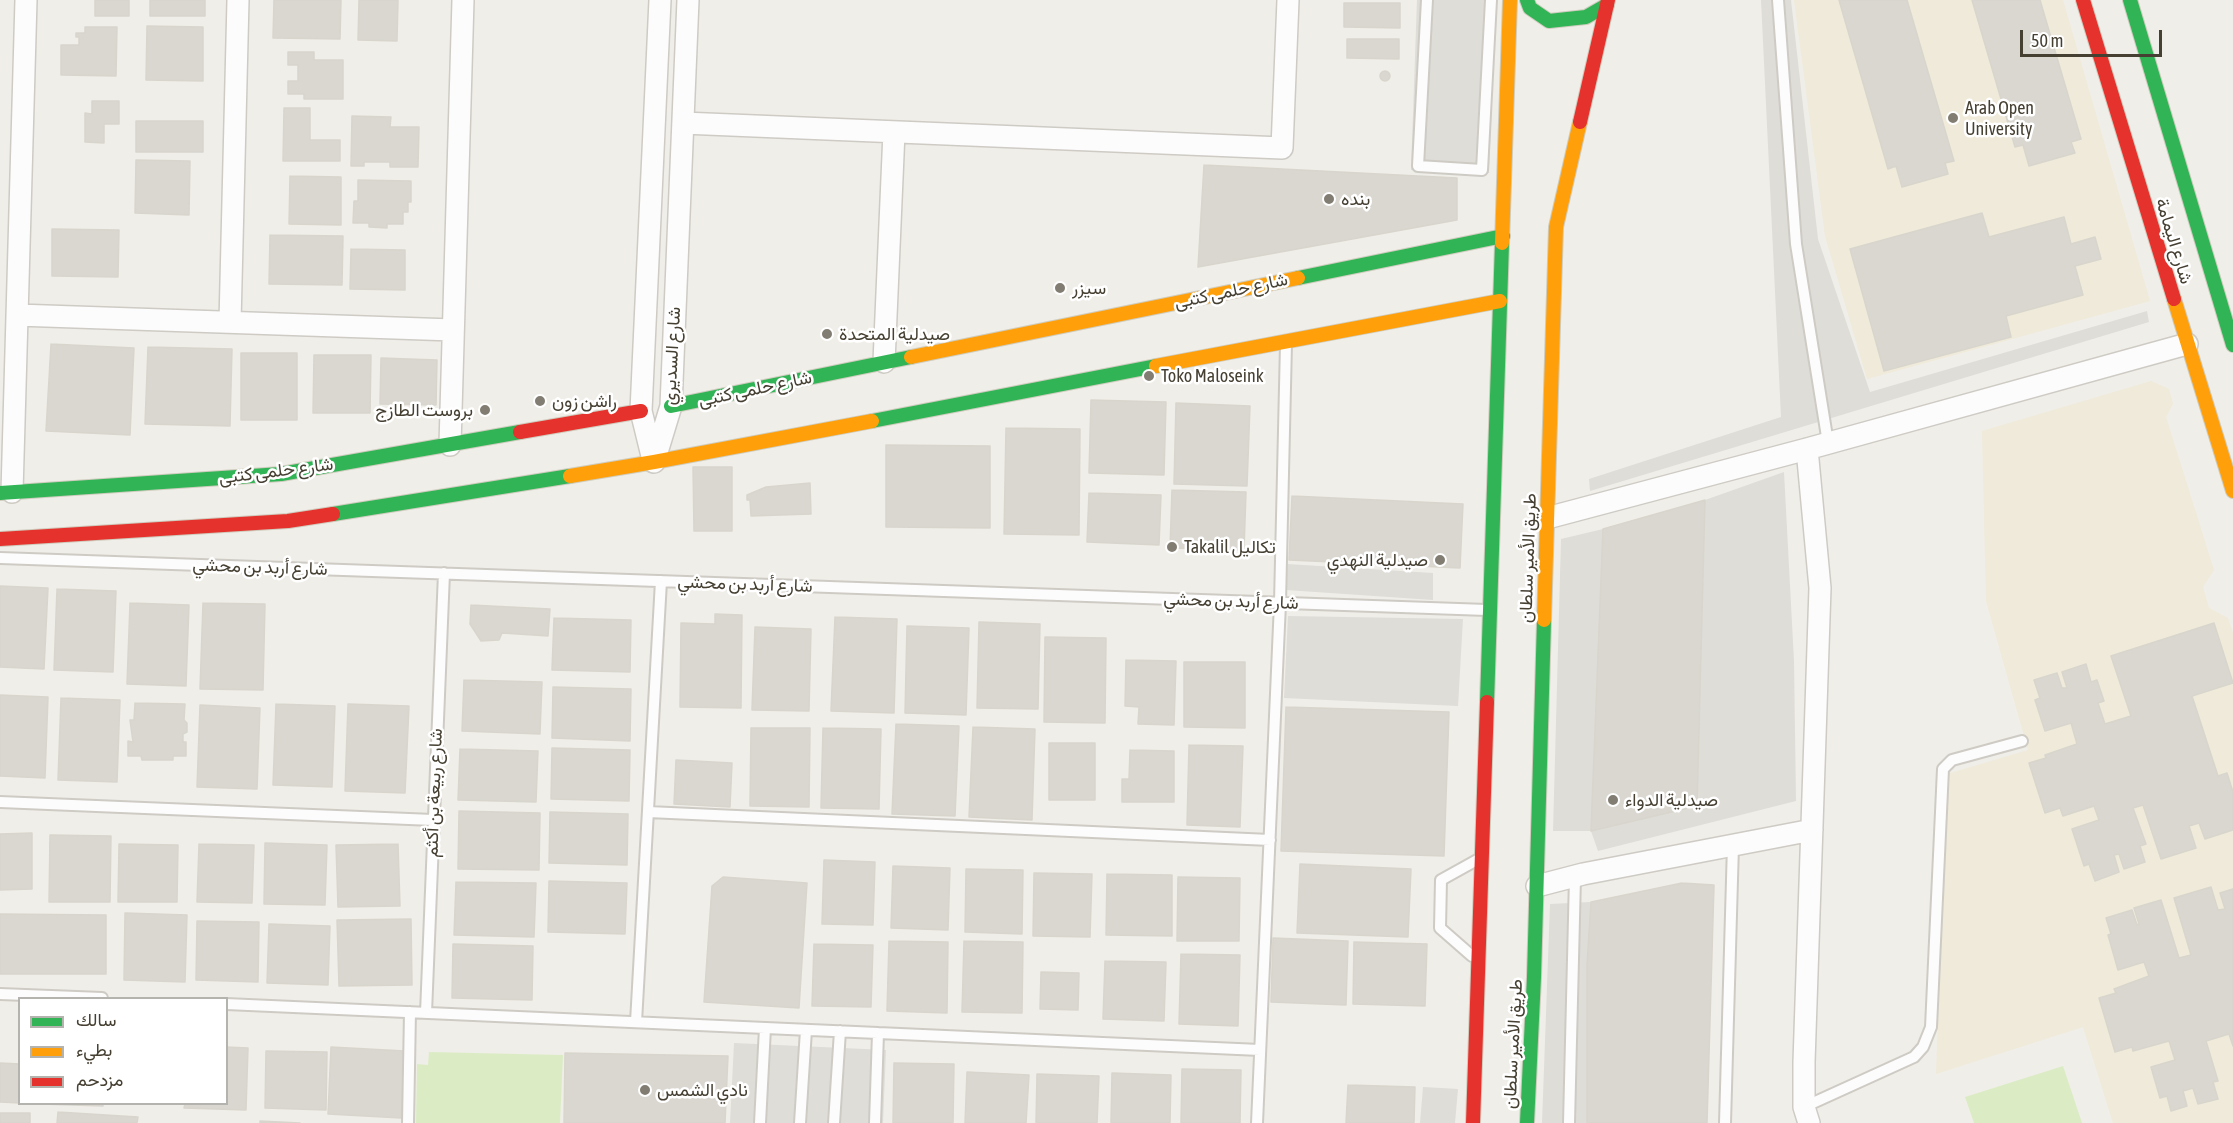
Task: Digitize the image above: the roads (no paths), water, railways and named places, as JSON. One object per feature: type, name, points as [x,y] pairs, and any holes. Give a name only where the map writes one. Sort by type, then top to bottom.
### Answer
[{"type":"main road","name":"طريق الأمير سلطان","points":[[1473,1123],[1510,0]]},
{"type":"main road","points":[[1527,0],[1530,8],[1549,21],[1586,17],[1610,2]]},
{"type":"main road","name":"شارع اليمامة","points":[[2083,0],[2232,486]]},
{"type":"main road","name":"شارع اليمامة","points":[[2130,0],[2228,309],[2233,345]]},
{"type":"main road","name":"طريق الأمير سلطان","points":[[1527,1123],[1537,886],[1556,227],[1610,2]]},
{"type":"main road","name":"شارع حلمى كتبى","points":[[671,406],[1503,236]]},
{"type":"main road","points":[[0,539],[288,521],[654,462],[1500,301]]},
{"type":"main road","name":"شارع حلمى كتبى","points":[[6,493],[281,474],[641,411]]},
{"type":"street","points":[[6,493],[17,315],[26,0]]},
{"type":"street","points":[[230,322],[238,0]]},
{"type":"street","points":[[450,445],[463,0]]},
{"type":"street","name":"شارع السديري","points":[[654,462],[641,411],[660,0]]},
{"type":"street","name":"شارع السديري","points":[[654,462],[671,406],[688,0]]},
{"type":"street","points":[[683,123],[1282,148],[1288,0]]},
{"type":"street","points":[[884,362],[894,132]]},
{"type":"street","points":[[17,315],[453,330]]},
{"type":"street","points":[[1547,518],[1808,449],[2187,344]]},
{"type":"street","name":"شارع حلمى كتبى","points":[[641,411],[671,406]]},
{"type":"street","points":[[1807,1115],[1812,830],[1820,588],[1808,449]]},
{"type":"street","points":[[1537,886],[1575,876],[1812,830]]},
{"type":"lane","points":[[1427,0],[1418,166],[1482,170],[1491,0]]},
{"type":"lane","points":[[1778,0],[1796,244],[1828,443]]},
{"type":"lane","points":[[1482,156],[1505,172]]},
{"type":"lane","points":[[1257,1123],[1280,603],[1286,342]]},
{"type":"lane","name":"شارع أربد بن محشي","points":[[0,558],[1491,610]]},
{"type":"lane","name":"شارع ربيعة بن أكثم","points":[[426,1013],[444,573]]},
{"type":"lane","points":[[636,1022],[661,580]]},
{"type":"lane","points":[[1807,1115],[1914,1057],[1923,1047],[1931,1027],[1943,769],[1952,760],[2022,741]]},
{"type":"lane","points":[[0,802],[433,820]]},
{"type":"lane","points":[[648,812],[1270,840]]},
{"type":"lane","points":[[1725,1123],[1733,845]]},
{"type":"lane","points":[[1479,962],[1440,928],[1441,880],[1482,857]]},
{"type":"lane","points":[[1569,1123],[1575,876]]},
{"type":"lane","points":[[0,994],[61,997]]},
{"type":"lane","points":[[228,1004],[1260,1050]]},
{"type":"lane","points":[[408,1123],[410,1012]]},
{"type":"lane","points":[[760,1123],[765,1028]]},
{"type":"lane","points":[[800,1123],[806,1030]]},
{"type":"lane","points":[[834,1123],[840,1031]]},
{"type":"lane","points":[[875,1123],[878,1033]]},
{"type":"place","name":"Arab Open University","points":[[1953,118]]},
{"type":"place","name":"بنده","points":[[1329,199]]},
{"type":"place","name":"سيزر","points":[[1060,288]]},
{"type":"place","name":"صيدلية المتحدة","points":[[827,334]]},
{"type":"place","name":"Toko Maloseink","points":[[1149,376]]},
{"type":"place","name":"راشن زون","points":[[540,401]]},
{"type":"place","name":"بروست الطازج","points":[[485,410]]},
{"type":"place","name":"Takalil تكاليل","points":[[1172,547]]},
{"type":"place","name":"صيدلية النهدي","points":[[1440,560]]},
{"type":"place","name":"صيدلية الدواء","points":[[1613,800]]},
{"type":"place","name":"نادي الشمس","points":[[645,1090]]}]
